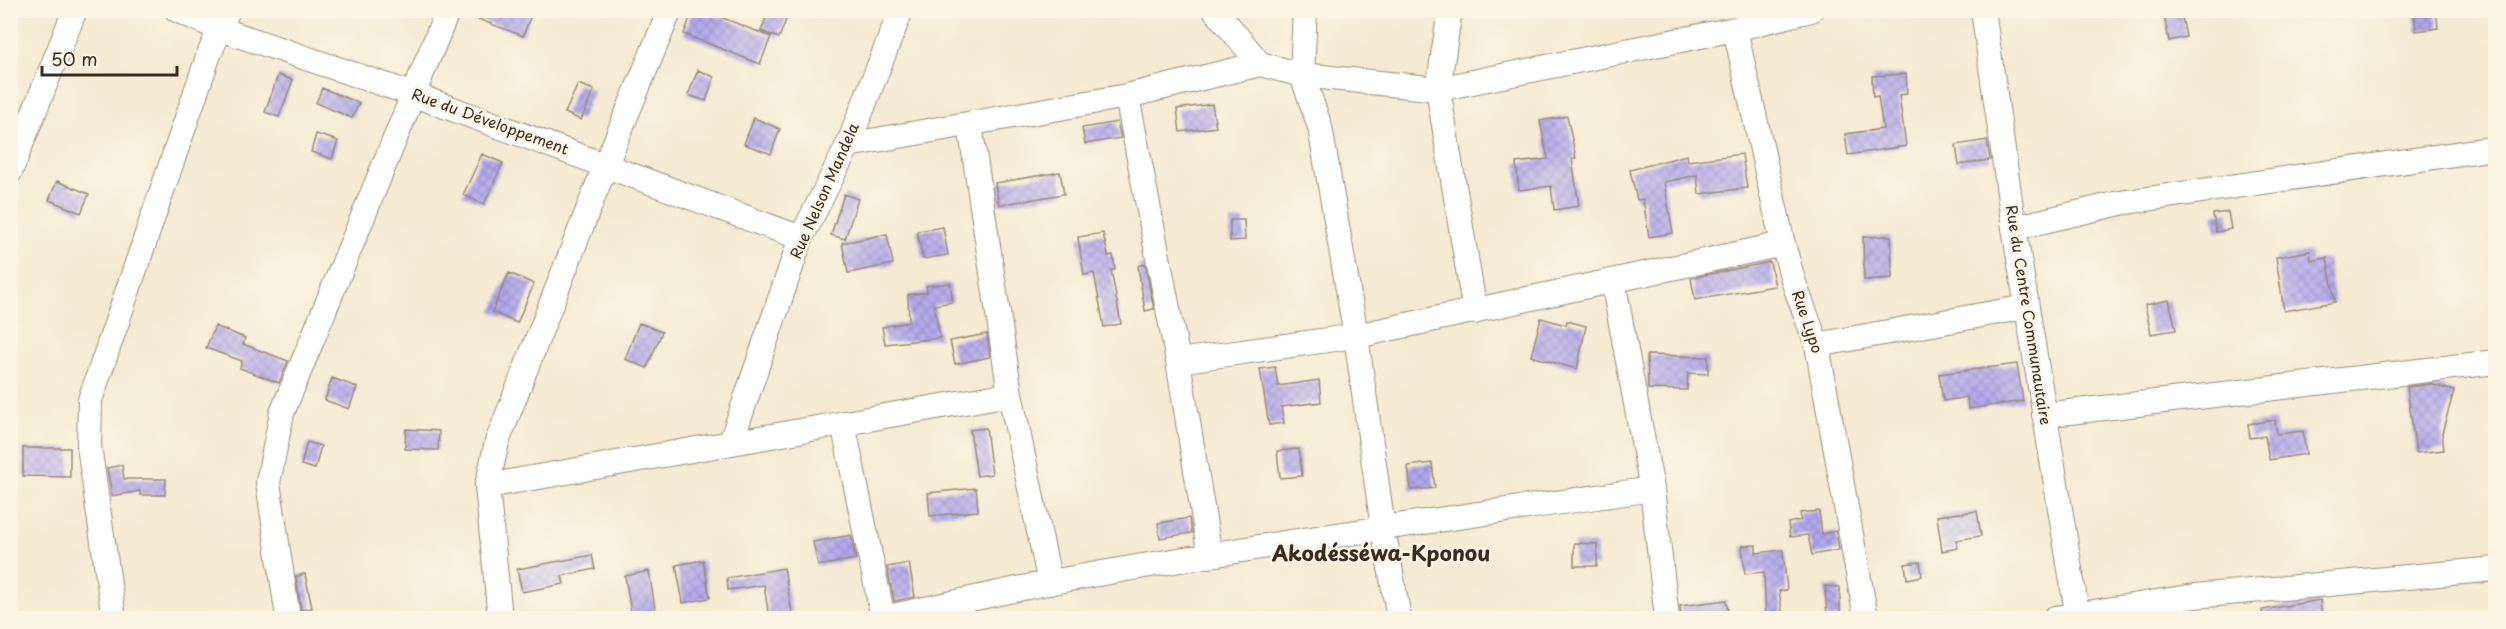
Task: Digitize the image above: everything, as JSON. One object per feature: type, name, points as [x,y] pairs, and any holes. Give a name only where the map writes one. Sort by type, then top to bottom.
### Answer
[{"type":"street","points":[[10,172],[75,10]]},
{"type":"street","name":"Rue du Développement","points":[[177,10],[224,20],[412,94],[801,238]]},
{"type":"street","points":[[288,618],[268,482],[282,413],[448,10]]},
{"type":"street","points":[[500,618],[487,486],[497,442],[606,164],[670,10]]},
{"type":"street","name":"Rue Nelson Mandela","points":[[731,442],[801,238],[848,144],[902,10]]},
{"type":"street","points":[[1215,10],[1260,64]]},
{"type":"street","points":[[1305,10],[1302,75],[1320,128],[1356,336],[1383,528],[1399,618]]},
{"type":"street","points":[[1450,10],[1438,89],[1475,312]]},
{"type":"street","points":[[848,144],[970,125],[1128,96],[1260,64],[1302,75],[1438,89],[1735,29],[1811,10]]},
{"type":"street","name":"Rue du Centre Communautaire","points":[[1983,10],[2014,228],[2044,415],[2070,617]]},
{"type":"street","points":[[114,618],[89,446],[90,400],[224,20]]},
{"type":"street","name":"Rue Lypo","points":[[1735,29],[1783,244],[1794,283],[1817,345],[1866,618]]},
{"type":"street","points":[[1128,96],[1178,362],[1210,556]]},
{"type":"street","points":[[970,125],[1010,394],[1050,583]]},
{"type":"street","points":[[2014,228],[2120,203],[2496,148]]},
{"type":"street","points":[[1178,362],[1356,336],[1783,244]]},
{"type":"street","points":[[1613,281],[1652,489],[1666,618]]},
{"type":"street","points":[[1817,345],[2026,307]]},
{"type":"street","points":[[2044,415],[2496,362]]},
{"type":"street","points":[[487,486],[1010,394]]},
{"type":"street","points":[[843,423],[884,618],[1050,583],[1210,556],[1652,489]]},
{"type":"street","points":[[2070,617],[2195,596],[2496,569]]},
{"type":"building","points":[[462,10],[518,10],[531,15],[523,36],[462,13]]},
{"type":"building","points":[[693,10],[703,10],[771,37],[760,64],[684,34]]},
{"type":"building","points":[[769,10],[790,10],[779,38],[761,31]]},
{"type":"building","points":[[2414,10],[2436,10],[2438,28],[2416,31]]},
{"type":"building","points":[[2181,12],[2186,37],[2169,41],[2164,15]]},
{"type":"building","points":[[698,70],[714,77],[706,101],[688,95]]},
{"type":"building","points":[[1906,74],[1907,94],[1899,95],[1906,146],[1848,155],[1845,134],[1883,129],[1878,96],[1873,97],[1872,76]]},
{"type":"building","points":[[278,75],[293,80],[279,117],[265,112]]},
{"type":"building","points":[[578,84],[594,90],[581,120],[565,113]]},
{"type":"building","points":[[322,88],[359,103],[352,118],[316,103]]},
{"type":"building","points":[[1212,104],[1216,127],[1180,132],[1177,109]]},
{"type":"building","points":[[1567,116],[1576,158],[1572,159],[1579,206],[1554,210],[1551,186],[1519,190],[1516,163],[1548,159],[1540,121]]},
{"type":"building","points":[[754,118],[780,129],[771,154],[744,144]]},
{"type":"building","points":[[1117,122],[1121,138],[1085,144],[1082,128]]},
{"type":"building","points":[[316,134],[338,141],[332,159],[311,152]]},
{"type":"building","points":[[1987,140],[1990,160],[1959,165],[1956,145]]},
{"type":"building","points":[[482,154],[503,163],[484,204],[463,195]]},
{"type":"building","points":[[1742,154],[1747,188],[1699,194],[1697,175],[1664,182],[1673,233],[1649,237],[1643,199],[1637,200],[1630,170],[1687,155],[1688,161]]},
{"type":"building","points":[[1060,172],[1064,194],[999,205],[995,183]]},
{"type":"building","points":[[57,181],[89,194],[81,213],[49,200]]},
{"type":"building","points":[[844,194],[858,199],[845,239],[831,235]]},
{"type":"building","points":[[2228,212],[2231,229],[2216,232],[2213,214]]},
{"type":"building","points":[[1230,220],[1244,220],[1245,240],[1230,241]]},
{"type":"building","points":[[943,227],[948,255],[923,259],[917,231]]},
{"type":"building","points":[[1103,233],[1108,256],[1113,255],[1115,270],[1111,270],[1121,324],[1104,327],[1094,273],[1084,275],[1078,237]]},
{"type":"building","points":[[887,234],[893,264],[848,273],[842,243]]},
{"type":"building","points":[[1891,236],[1892,278],[1864,280],[1863,237]]},
{"type":"building","points":[[2310,251],[2311,261],[2327,258],[2335,302],[2284,311],[2276,257]]},
{"type":"building","points":[[1770,262],[1775,286],[1695,300],[1691,278]]},
{"type":"building","points":[[1145,264],[1154,309],[1145,311],[1138,266]]},
{"type":"building","points":[[509,273],[534,284],[517,323],[492,312]]},
{"type":"building","points":[[950,283],[953,302],[934,305],[940,338],[885,344],[882,327],[909,322],[908,295],[927,292],[926,286]]},
{"type":"building","points":[[2169,300],[2176,330],[2151,334],[2145,305]]},
{"type":"building","points":[[1541,318],[1566,325],[1567,321],[1586,326],[1577,369],[1531,356]]},
{"type":"building","points":[[639,323],[662,332],[647,368],[625,359]]},
{"type":"building","points":[[215,326],[245,338],[243,344],[288,361],[279,383],[240,368],[242,361],[206,348]]},
{"type":"building","points":[[987,334],[990,357],[955,364],[950,341]]},
{"type":"building","points":[[1647,355],[1708,357],[1708,374],[1688,373],[1687,390],[1648,389]]},
{"type":"building","points":[[2017,364],[2023,401],[1968,409],[1967,397],[1943,401],[1939,374]]},
{"type":"building","points":[[1275,367],[1278,386],[1319,380],[1321,402],[1281,407],[1284,423],[1269,425],[1260,369]]},
{"type":"building","points":[[332,378],[357,387],[349,409],[325,400]]},
{"type":"building","points":[[2430,384],[2454,391],[2442,433],[2444,450],[2416,453],[2407,387]]},
{"type":"building","points":[[2275,420],[2277,434],[2303,431],[2306,454],[2269,460],[2265,436],[2250,438],[2248,424]]},
{"type":"building","points":[[986,428],[992,474],[977,476],[970,430]]},
{"type":"building","points":[[406,429],[439,431],[438,450],[405,449]]},
{"type":"building","points":[[307,442],[321,446],[315,469],[301,465]]},
{"type":"building","points":[[23,448],[70,448],[70,477],[23,476]]},
{"type":"building","points":[[1299,449],[1302,476],[1280,478],[1277,451]]},
{"type":"building","points":[[1432,463],[1435,488],[1411,490],[1408,466]]},
{"type":"building","points":[[122,465],[124,479],[166,479],[165,495],[140,495],[140,491],[112,496],[107,468]]},
{"type":"building","points":[[976,488],[978,511],[930,516],[928,493]]},
{"type":"building","points":[[1819,511],[1822,534],[1836,531],[1839,550],[1812,555],[1808,535],[1790,537],[1788,523],[1801,520],[1800,513]]},
{"type":"building","points":[[1977,511],[1981,536],[1956,540],[1958,548],[1942,551],[1937,516]]},
{"type":"building","points":[[1189,518],[1192,533],[1160,538],[1158,523]]},
{"type":"building","points":[[851,535],[856,559],[818,566],[813,542]]},
{"type":"building","points":[[1574,543],[1597,544],[1597,566],[1574,566]]},
{"type":"building","points":[[1756,545],[1756,553],[1783,550],[1787,590],[1779,591],[1783,618],[1766,618],[1764,572],[1745,574],[1742,546]]},
{"type":"building","points":[[592,555],[595,569],[562,576],[564,584],[522,592],[517,569]]},
{"type":"building","points":[[703,560],[710,598],[683,603],[676,565]]},
{"type":"building","points":[[1920,562],[1922,576],[1907,579],[1905,564]]},
{"type":"building","points":[[909,563],[915,597],[894,601],[887,567]]},
{"type":"building","points":[[784,568],[792,613],[769,618],[764,585],[728,590],[727,578]]},
{"type":"building","points":[[649,571],[656,615],[632,618],[625,576]]},
{"type":"building","points":[[305,574],[312,608],[301,610],[296,576]]},
{"type":"building","points":[[1825,586],[1840,587],[1840,618],[1827,618]]},
{"type":"building","points":[[1726,600],[1729,618],[1681,618],[1680,606]]},
{"type":"building","points":[[2320,600],[2322,618],[2263,618],[2262,610]]},
{"type":"district","name":"Akodésséwa-Kponou","points":[[1381,554]]}]
